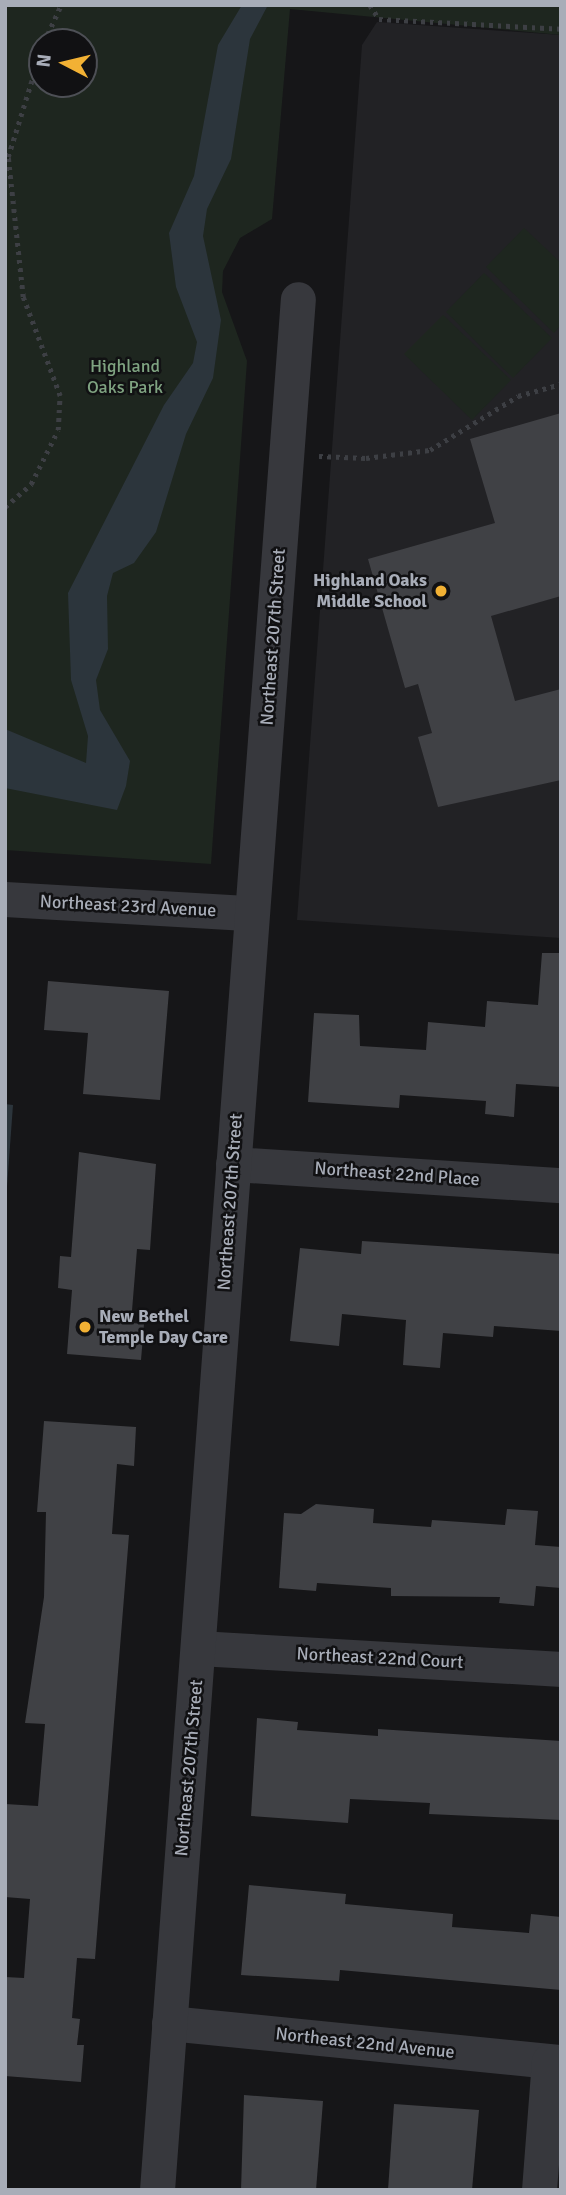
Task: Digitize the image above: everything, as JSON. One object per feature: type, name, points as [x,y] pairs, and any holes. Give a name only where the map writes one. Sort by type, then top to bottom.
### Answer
[{"type":"street","name":"Northeast 207th Street","points":[[157,2190],[299,299]]},
{"type":"street","name":"Northeast 23rd Avenue","points":[[5,899],[251,914]]},
{"type":"street","name":"Northeast 22nd Place","points":[[233,1164],[561,1185]]},
{"type":"street","name":"Northeast 22nd Court","points":[[198,1648],[561,1669]]},
{"type":"street","name":"Northeast 22nd Avenue","points":[[169,2023],[555,2061]]},
{"type":"street","points":[[539,2190],[555,2061]]},
{"type":"path","points":[[50,28],[61,5]]},
{"type":"path","points":[[370,5],[379,19],[561,29]]},
{"type":"path","points":[[5,507],[31,484],[58,429],[60,396],[23,297],[8,157],[28,93]]},
{"type":"path","points":[[287,455],[366,458],[430,450],[518,396],[561,384]]},
{"type":"shaded area","points":[[242,5],[268,5],[250,39],[231,159],[207,209],[203,236],[221,320],[213,378],[186,434],[156,532],[134,563],[113,573],[107,596],[108,649],[96,680],[100,710],[130,761],[126,786],[117,810],[5,788],[5,729],[86,763],[88,736],[71,680],[68,593],[164,405],[193,363],[197,342],[176,287],[169,233],[194,176],[218,45]]},
{"type":"shaded area","name":"Highland Oaks Middle School","points":[[377,22],[561,35],[561,938],[297,920],[362,45]]},
{"type":"shaded area","points":[[5,1104],[13,1105],[5,1214]]},
{"type":"green space","name":"Highland Oaks Park","points":[[5,5],[561,5],[561,35],[290,9],[272,219],[240,238],[223,271],[222,292],[247,361],[211,864],[5,850]]},
{"type":"green space","points":[[524,228],[561,263],[561,325],[554,333],[486,267]]},
{"type":"green space","points":[[484,273],[552,338],[513,378],[446,312]]},
{"type":"green space","points":[[443,315],[511,380],[472,420],[404,354]]},
{"type":"building","points":[[561,413],[561,596],[491,616],[515,701],[561,689],[561,780],[438,807],[418,737],[432,733],[418,684],[405,688],[368,559],[495,523],[470,439]]},
{"type":"building","points":[[542,953],[561,953],[561,1087],[516,1084],[514,1117],[485,1114],[486,1101],[400,1095],[399,1108],[308,1102],[314,1013],[359,1015],[360,1046],[426,1050],[428,1022],[485,1027],[487,1001],[538,1005]]},
{"type":"building","points":[[48,981],[169,991],[160,1100],[83,1094],[88,1033],[44,1030]]},
{"type":"building","points":[[79,1152],[156,1164],[150,1250],[137,1249],[131,1323],[144,1324],[141,1360],[67,1354],[72,1290],[58,1288],[60,1256],[71,1257]]},
{"type":"building","points":[[362,1241],[561,1254],[561,1331],[494,1326],[493,1337],[443,1333],[440,1368],[403,1365],[406,1320],[342,1314],[339,1346],[290,1341],[300,1248],[361,1254]]},
{"type":"building","points":[[44,1421],[136,1427],[134,1466],[117,1464],[112,1534],[129,1535],[95,1959],[77,1958],[72,2018],[80,2019],[77,2045],[84,2045],[81,2082],[5,2076],[5,1977],[24,1978],[30,1899],[5,1897],[5,1804],[38,1806],[45,1724],[25,1723],[44,1597],[46,1512],[37,1512]]},
{"type":"building","points":[[316,1504],[374,1509],[373,1523],[431,1527],[432,1520],[505,1525],[507,1509],[538,1511],[535,1545],[561,1547],[561,1588],[536,1586],[534,1606],[499,1603],[500,1597],[391,1596],[391,1588],[317,1583],[316,1591],[279,1588],[284,1513],[301,1514]]},
{"type":"building","points":[[257,1718],[298,1722],[297,1730],[378,1736],[378,1729],[561,1741],[561,1820],[429,1814],[430,1803],[350,1799],[348,1823],[251,1816]]},
{"type":"building","points":[[249,1885],[346,1894],[345,1904],[453,1914],[452,1927],[529,1933],[531,1914],[561,1917],[561,1990],[340,1970],[339,1981],[241,1975]]},
{"type":"building","points":[[244,2095],[323,2101],[316,2190],[241,2190]]},
{"type":"building","points":[[394,2104],[479,2110],[472,2190],[388,2190]]},
{"type":"place","name":"Highland Oaks Middle School","points":[[441,591]]},
{"type":"place","name":"New Bethel Temple Day Care","points":[[85,1327]]}]
